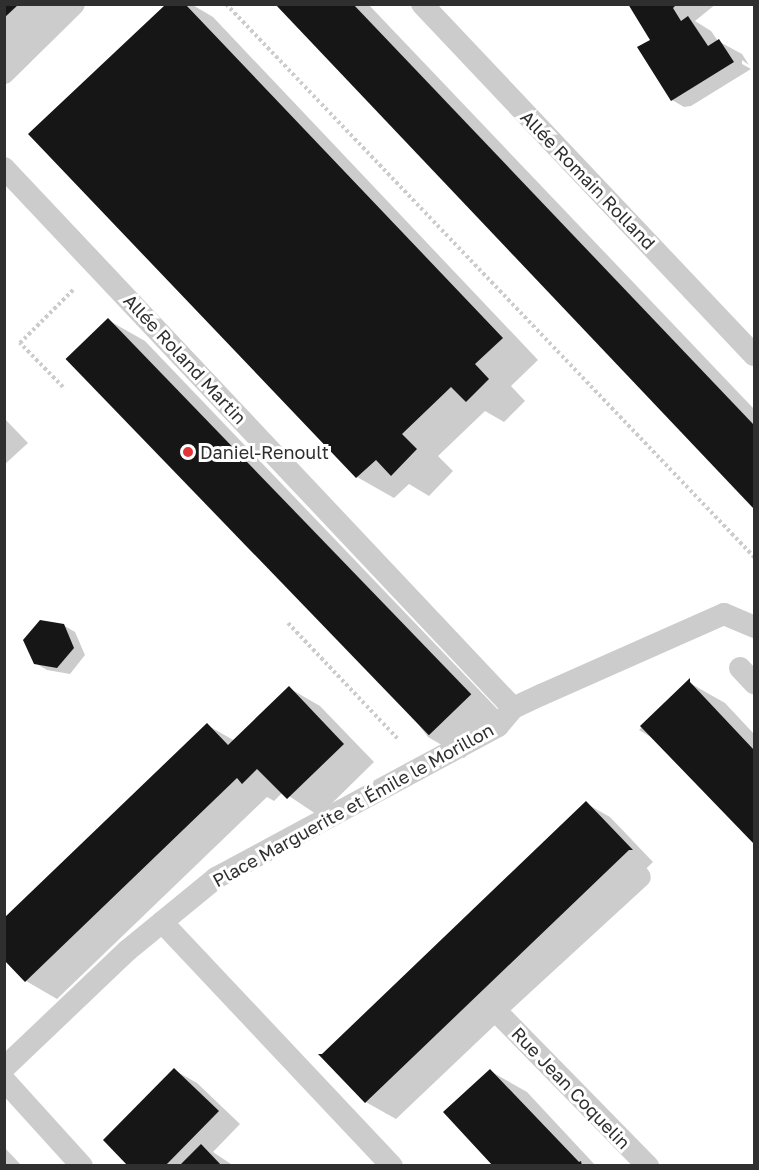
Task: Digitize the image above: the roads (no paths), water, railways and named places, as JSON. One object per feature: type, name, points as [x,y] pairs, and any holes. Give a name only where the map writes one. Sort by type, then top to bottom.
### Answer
[{"type":"lane","points":[[4,73],[74,4]]},
{"type":"lane","name":"Allée Romain Rolland","points":[[422,4],[754,355]]},
{"type":"lane","name":"Allée Roland Martin","points":[[4,168],[513,708]]},
{"type":"lane","points":[[513,708],[724,614],[754,627]]},
{"type":"lane","name":"Place Marguerite et Émile le Morillon","points":[[4,1068],[128,950],[216,878],[498,726],[513,708]]},
{"type":"lane","points":[[392,1104],[640,878]]},
{"type":"lane","points":[[162,922],[392,1166]]},
{"type":"lane","name":"Rue Jean Coquelin","points":[[495,1010],[648,1166]]},
{"type":"lane","points":[[4,1080],[82,1166]]},
{"type":"place","name":"Daniel-Renoult","points":[[188,452]]}]
